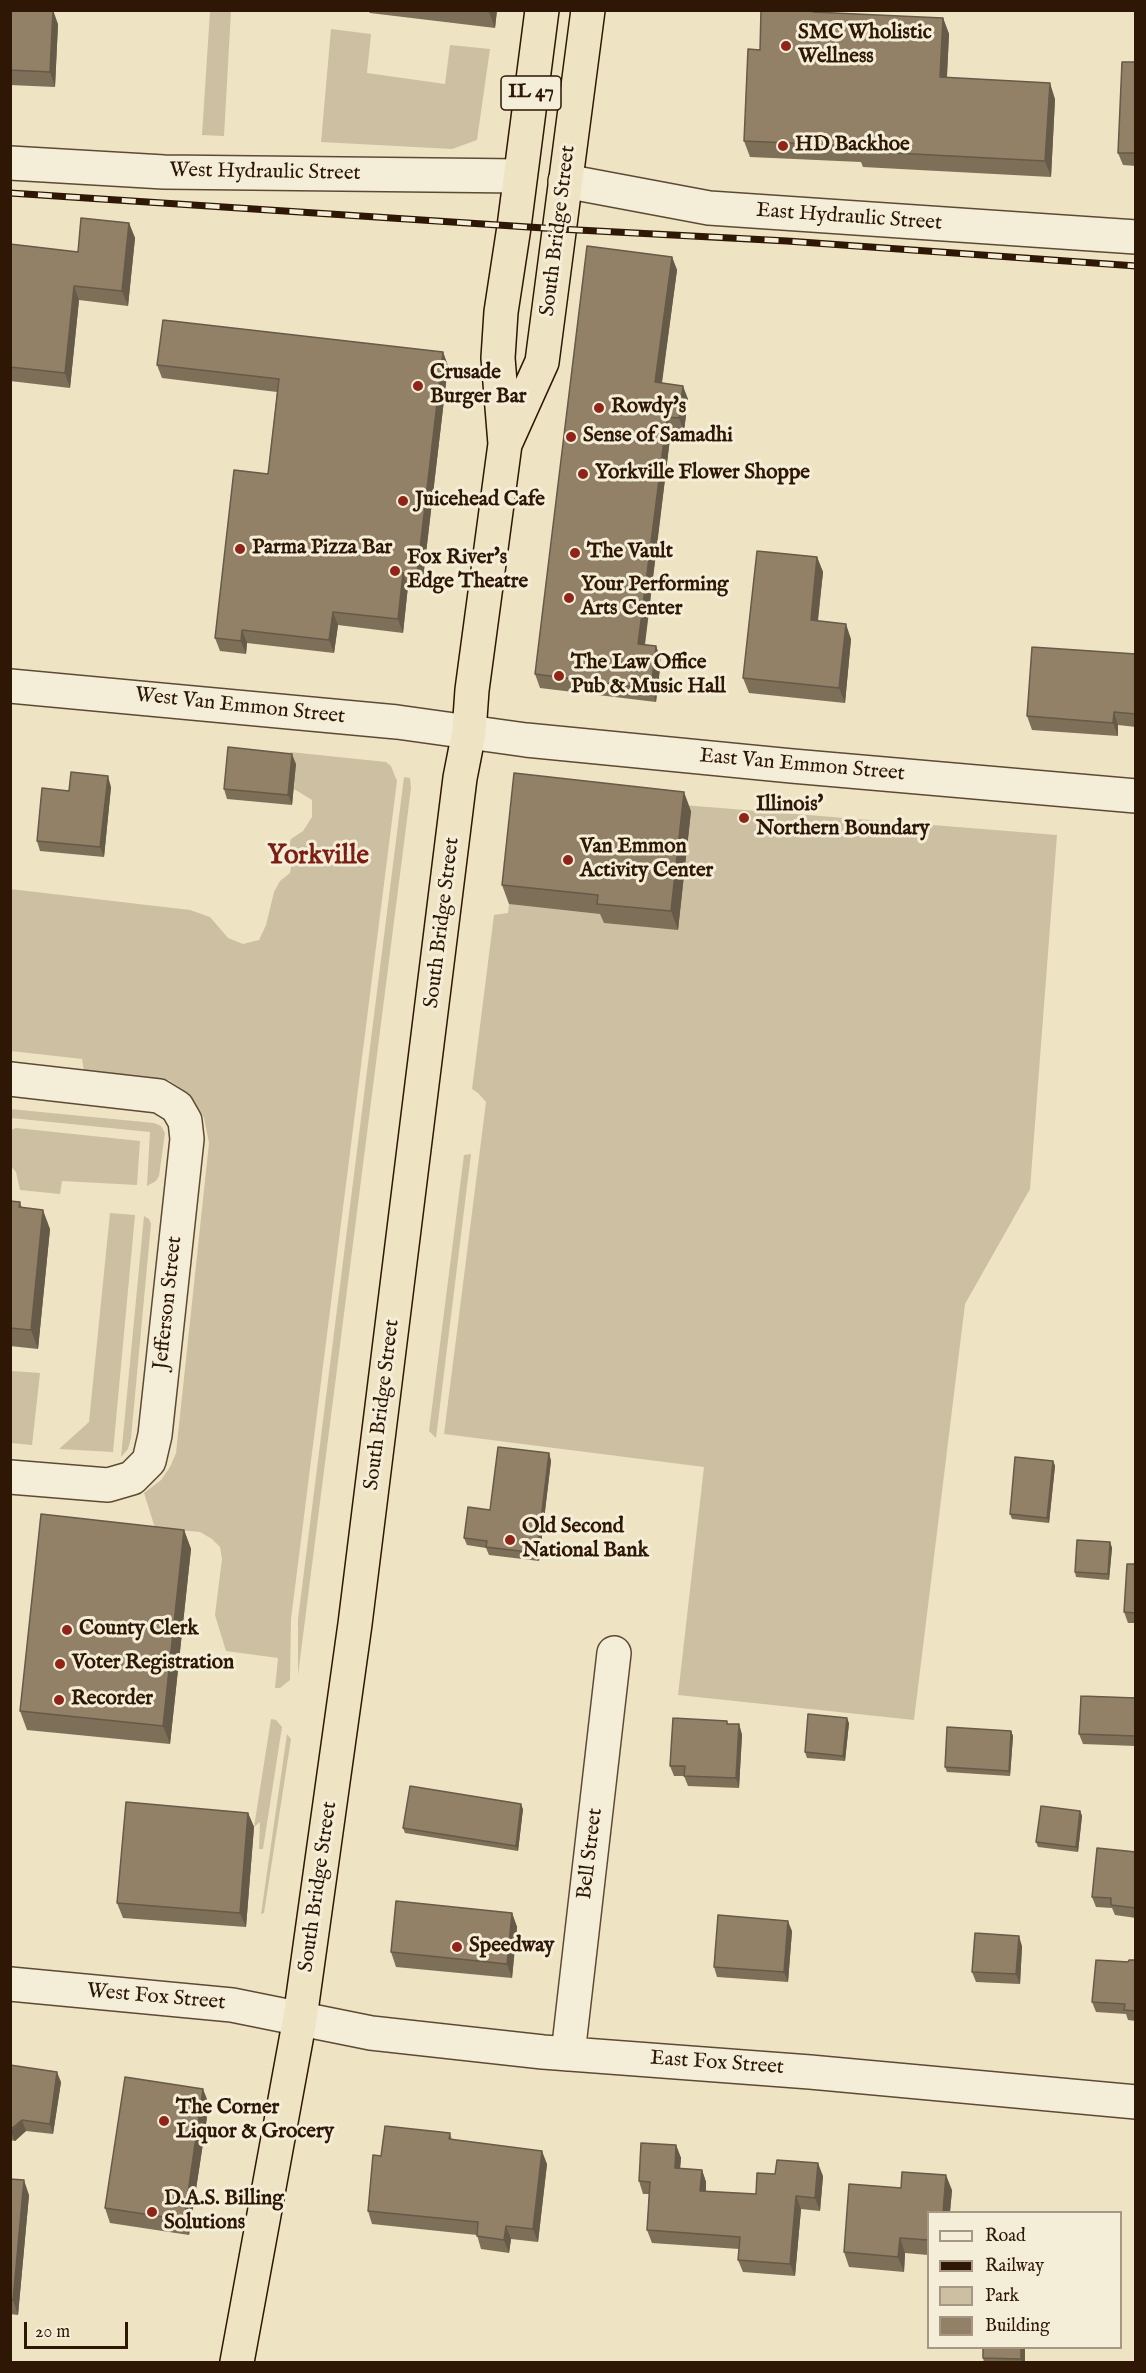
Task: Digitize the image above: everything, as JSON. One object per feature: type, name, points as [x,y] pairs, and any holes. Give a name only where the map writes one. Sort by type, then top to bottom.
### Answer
[{"type":"highway","name":"South Bridge Street","points":[[237,2362],[300,2018],[355,1624],[459,790],[469,732],[472,690],[505,444],[498,358],[501,312],[542,10]]},
{"type":"highway","name":"South Bridge Street","points":[[505,444],[542,362],[588,10]]},
{"type":"street","name":"West Hydraulic Street","points":[[10,163],[164,172],[520,176]]},
{"type":"street","name":"East Hydraulic Street","points":[[565,182],[709,208],[1136,237]]},
{"type":"street","name":"West Van Emmon Street","points":[[10,686],[167,699],[469,732]]},
{"type":"street","name":"East Van Emmon Street","points":[[469,732],[526,740],[792,766],[1136,796]]},
{"type":"street","name":"Jefferson Street","points":[[10,1079],[159,1096],[177,1107],[185,1121],[187,1139],[155,1435],[148,1461],[132,1479],[108,1485],[10,1477]]},
{"type":"street","name":"Bell Street","points":[[568,2054],[614,1653]]},
{"type":"street","name":"West Fox Street","points":[[10,1984],[232,2005],[300,2018]]},
{"type":"street","name":"East Fox Street","points":[[300,2018],[371,2033],[568,2054],[810,2072],[1136,2102]]},
{"type":"green space","points":[[210,11],[231,11],[224,136],[202,135]]},
{"type":"green space","points":[[331,29],[371,34],[367,73],[445,84],[450,45],[490,49],[477,140],[452,149],[321,142]]},
{"type":"green space","points":[[290,752],[386,762],[391,766],[397,781],[291,1619],[290,1680],[280,1688],[275,1688],[278,1658],[226,1651],[215,1615],[222,1559],[220,1547],[200,1532],[155,1528],[144,1493],[161,1480],[176,1453],[209,1143],[204,1118],[190,1095],[169,1080],[84,1072],[82,1059],[11,1051],[10,889],[190,910],[210,917],[228,938],[243,944],[259,940],[266,925],[274,892],[280,881],[290,873],[292,861],[288,848],[291,839],[303,831],[312,817],[312,800],[294,789],[296,764],[290,763]]},
{"type":"green space","points":[[404,777],[410,778],[411,788],[298,1675],[298,1619]]},
{"type":"green space","name":"Van Emmon Activity Center","points":[[521,792],[1057,835],[1030,1189],[965,1304],[914,1720],[678,1695],[704,1467],[444,1434],[486,1102],[472,1089],[494,915],[508,913]]},
{"type":"green space","points":[[10,1109],[154,1123],[161,1126],[165,1133],[159,1176],[156,1181],[147,1186],[150,1132],[11,1118]]},
{"type":"green space","points":[[16,1128],[140,1141],[137,1185],[62,1181],[60,1194],[20,1190],[16,1172],[11,1166],[11,1130]]},
{"type":"green space","points":[[471,1154],[436,1438],[429,1431],[464,1155]]},
{"type":"green space","points":[[110,1213],[135,1215],[113,1452],[59,1449],[89,1422]]},
{"type":"green space","points":[[144,1216],[151,1224],[131,1438],[128,1449],[121,1457]]},
{"type":"green space","points":[[12,1371],[40,1373],[32,1445],[11,1443]]},
{"type":"green space","points":[[271,1719],[276,1720],[282,1727],[263,1849],[259,1849],[260,1822],[254,1827]]},
{"type":"green space","points":[[287,1734],[291,1739],[264,1913],[261,1914]]},
{"type":"building","points":[[10,10],[53,10],[50,72],[10,70]]},
{"type":"building","points":[[761,10],[813,10],[813,12],[943,18],[940,77],[1050,83],[1045,161],[857,151],[857,146],[744,141],[748,49],[760,50]]},
{"type":"building","points":[[1122,62],[1136,62],[1136,153],[1118,153]]},
{"type":"building","points":[[81,218],[129,223],[122,291],[74,286],[65,373],[10,367],[10,244],[78,252]]},
{"type":"building","points":[[587,246],[672,257],[655,382],[683,386],[679,418],[667,417],[638,644],[656,646],[651,689],[535,674]]},
{"type":"building","points":[[163,320],[443,352],[417,574],[403,573],[398,619],[333,612],[329,640],[242,630],[241,641],[215,638],[234,470],[268,474],[279,379],[157,365]]},
{"type":"building","points":[[757,551],[817,557],[811,620],[846,624],[839,688],[743,678]]},
{"type":"building","points":[[1032,647],[1136,654],[1136,714],[1114,712],[1113,723],[1027,716]]},
{"type":"building","points":[[228,747],[292,754],[288,795],[224,789]]},
{"type":"building","points":[[71,772],[108,776],[100,847],[37,841],[42,788],[69,791]]},
{"type":"building","points":[[514,773],[684,792],[671,911],[597,904],[598,895],[502,885]]},
{"type":"building","points":[[10,1201],[20,1202],[19,1207],[43,1210],[31,1330],[10,1328]]},
{"type":"building","points":[[498,1447],[549,1453],[537,1553],[486,1547],[487,1541],[464,1538],[468,1507],[490,1510]]},
{"type":"building","points":[[1015,1457],[1053,1461],[1047,1518],[1010,1514]]},
{"type":"building","points":[[41,1514],[184,1530],[163,1726],[20,1711]]},
{"type":"building","points":[[1077,1540],[1110,1542],[1108,1574],[1075,1572]]},
{"type":"building","points":[[1127,1564],[1136,1564],[1136,1613],[1124,1612]]},
{"type":"building","points":[[1081,1696],[1136,1698],[1136,1736],[1079,1734]]},
{"type":"building","points":[[808,1714],[847,1718],[843,1756],[805,1752]]},
{"type":"building","points":[[673,1718],[727,1721],[727,1724],[739,1724],[736,1778],[684,1776],[685,1766],[670,1766]]},
{"type":"building","points":[[947,1727],[1011,1731],[1009,1771],[945,1767]]},
{"type":"building","points":[[410,1786],[521,1804],[516,1846],[403,1828]]},
{"type":"building","points":[[126,1802],[248,1813],[240,1913],[117,1903]]},
{"type":"building","points":[[1041,1806],[1080,1811],[1076,1847],[1036,1842]]},
{"type":"building","points":[[1097,1848],[1136,1852],[1136,1908],[1111,1905],[1111,1898],[1092,1897]]},
{"type":"building","points":[[396,1901],[512,1913],[507,1964],[391,1952]]},
{"type":"building","points":[[718,1915],[788,1921],[784,1972],[714,1967]]},
{"type":"building","points":[[975,1933],[1019,1936],[1016,1974],[972,1972]]},
{"type":"building","points":[[1096,1960],[1128,1962],[1136,1960],[1136,2011],[1124,2010],[1125,2004],[1092,2002]]},
{"type":"building","points":[[10,2065],[57,2072],[50,2124],[22,2120],[10,2130]]},
{"type":"building","points":[[125,2077],[203,2089],[184,2220],[105,2208]]},
{"type":"building","points":[[385,2126],[450,2133],[449,2139],[542,2151],[533,2229],[506,2226],[504,2240],[477,2236],[478,2222],[368,2211],[373,2155],[381,2156]]},
{"type":"building","points":[[641,2143],[676,2145],[675,2168],[702,2170],[700,2191],[756,2194],[757,2173],[775,2174],[777,2160],[818,2163],[815,2198],[796,2196],[790,2264],[738,2260],[740,2237],[647,2230],[650,2182],[639,2181]]},
{"type":"building","points":[[902,2172],[946,2175],[943,2211],[927,2211],[927,2240],[900,2238],[898,2257],[844,2252],[849,2184],[901,2188]]},
{"type":"building","points":[[10,2179],[24,2180],[13,2300],[10,2300]]},
{"type":"building","points":[[983,2349],[1021,2349],[1021,2359],[983,2358]]},
{"type":"railway","points":[[10,193],[559,229],[787,241],[1136,266]]},
{"type":"place","name":"SMC Wholistic Wellness","points":[[786,46]]},
{"type":"place","name":"HD Backhoe","points":[[783,146]]},
{"type":"place","name":"Crusade Burger Bar","points":[[418,386]]},
{"type":"place","name":"Rowdy's","points":[[599,408]]},
{"type":"place","name":"Sense of Samadhi","points":[[571,437]]},
{"type":"place","name":"Yorkville Flower Shoppe","points":[[583,474]]},
{"type":"place","name":"Juicehead Cafe","points":[[403,501]]},
{"type":"place","name":"Parma Pizza Bar","points":[[240,549]]},
{"type":"place","name":"The Vault","points":[[575,553]]},
{"type":"place","name":"Fox River's Edge Theatre","points":[[395,571]]},
{"type":"place","name":"Your Performing Arts Center","points":[[569,598]]},
{"type":"place","name":"The Law Office Pub & Music Hall","points":[[559,676]]},
{"type":"place","name":"Illinois' Northern Boundary","points":[[744,818]]},
{"type":"place","name":"Van Emmon Activity Center","points":[[568,860]]},
{"type":"place","name":"Old Second National Bank","points":[[510,1540]]},
{"type":"place","name":"County Clerk","points":[[67,1630]]},
{"type":"place","name":"Voter Registration","points":[[60,1664]]},
{"type":"place","name":"Recorder","points":[[59,1700]]},
{"type":"place","name":"Speedway","points":[[457,1947]]},
{"type":"place","name":"The Corner Liquor & Grocery","points":[[164,2121]]},
{"type":"place","name":"D.A.S. Billing Solutions","points":[[152,2212]]},
{"type":"district","name":"Yorkville","points":[[318,857]]}]
